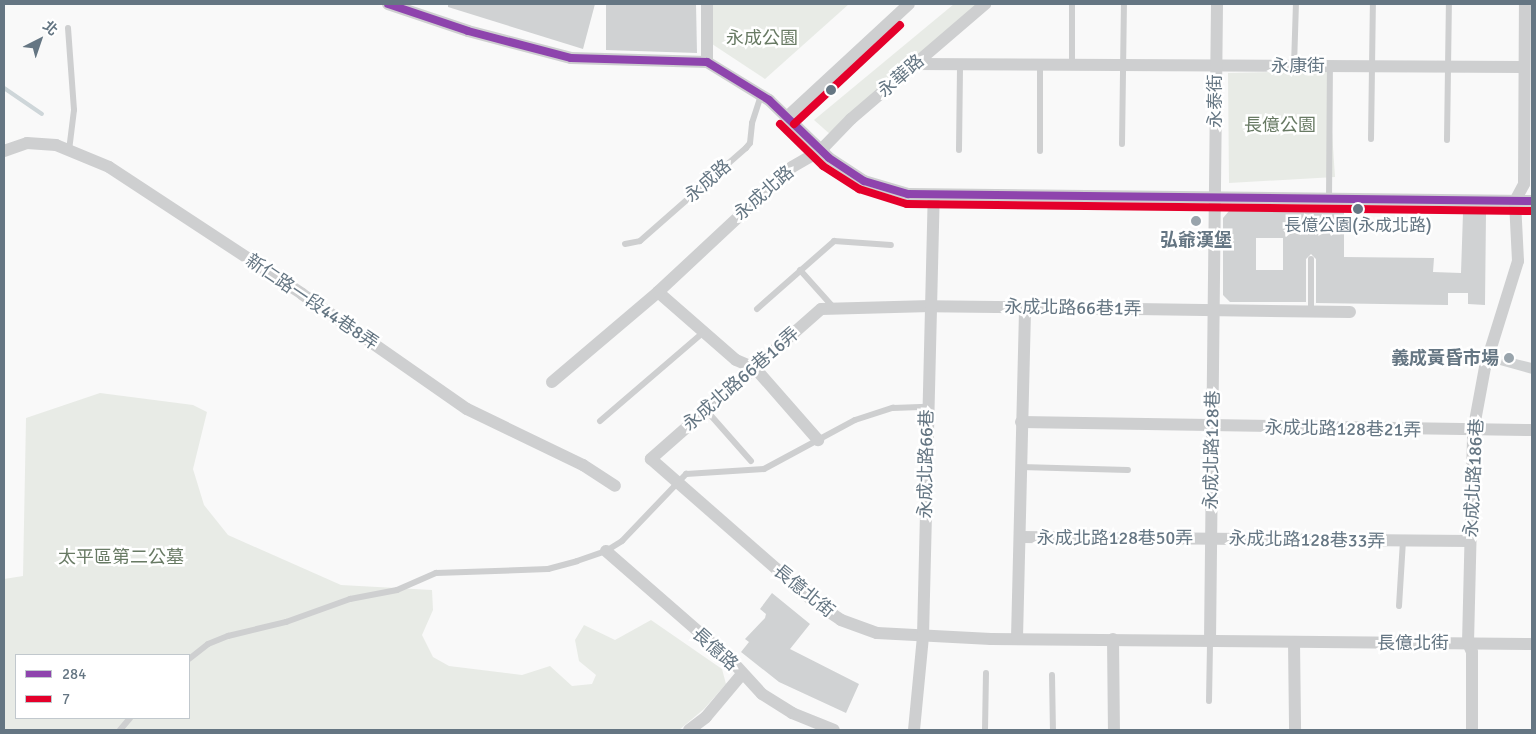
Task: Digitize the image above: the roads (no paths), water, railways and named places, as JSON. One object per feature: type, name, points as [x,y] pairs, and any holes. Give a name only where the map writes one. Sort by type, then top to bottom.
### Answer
[{"type":"street","points":[[388,4],[468,31],[571,58],[707,62],[761,95],[787,117],[820,150],[864,181],[878,187],[934,196],[1532,201]]},
{"type":"street","points":[[707,4],[707,62]]},
{"type":"street","points":[[787,117],[909,4]]},
{"type":"street","name":"永華路","points":[[820,150],[985,4]]},
{"type":"street","name":"永泰街","points":[[1214,199],[1216,4]]},
{"type":"street","points":[[1515,201],[1524,184],[1528,108],[1524,67],[1528,34],[1525,4]]},
{"type":"street","name":"永康街","points":[[915,64],[1524,67]]},
{"type":"street","name":"新仁路一段44巷8弄","points":[[4,150],[27,143],[69,149],[143,188],[467,409],[583,465],[615,486]]},
{"type":"street","name":"永成北路","points":[[552,382],[658,292],[792,167],[820,150]]},
{"type":"street","name":"永成北路66巷","points":[[914,730],[923,636],[927,407],[934,196]]},
{"type":"street","name":"永成北路128巷","points":[[1210,641],[1214,199]]},
{"type":"street","name":"永成北路186巷","points":[[1472,730],[1472,652],[1468,643],[1473,432],[1485,367],[1518,261],[1515,201]]},
{"type":"street","points":[[658,292],[736,360],[754,368],[818,440]]},
{"type":"street","name":"永成北路66巷1弄","points":[[931,306],[1350,312]]},
{"type":"street","name":"永成北路66巷16弄","points":[[651,459],[821,309],[931,306]]},
{"type":"street","points":[[1016,638],[1025,308]]},
{"type":"street","name":"永成北路128巷21弄","points":[[1021,422],[1473,432],[1487,429],[1532,430]]},
{"type":"street","name":"長億北街","points":[[651,459],[675,483],[830,614],[877,633],[923,636],[1113,640],[1532,644]]},
{"type":"street","name":"永成北路128巷50弄","points":[[1020,537],[1211,539]]},
{"type":"street","name":"永成北路128巷33弄","points":[[1211,539],[1470,541]]},
{"type":"street","name":"長億路","points":[[606,551],[730,658],[742,674],[762,694],[792,713],[834,730]]},
{"type":"street","points":[[1113,640],[1114,730]]},
{"type":"street","points":[[1294,642],[1295,730]]},
{"type":"street","points":[[689,730],[706,717],[742,674]]},
{"type":"lane","points":[[1072,4],[1072,65]]},
{"type":"lane","points":[[1122,144],[1124,4]]},
{"type":"lane","points":[[1294,66],[1296,4]]},
{"type":"lane","points":[[1371,140],[1373,4]]},
{"type":"lane","points":[[1448,140],[1449,4]]},
{"type":"lane","points":[[68,28],[74,110],[69,149]]},
{"type":"lane","points":[[959,150],[960,64]]},
{"type":"lane","points":[[1040,64],[1040,151]]},
{"type":"lane","points":[[1329,200],[1330,66]]},
{"type":"lane","name":"永成路","points":[[625,244],[640,241],[746,148],[750,143],[761,95]]},
{"type":"lane","points":[[757,309],[834,241],[891,245]]},
{"type":"lane","points":[[1311,259],[1311,311]]},
{"type":"lane","points":[[800,270],[835,309]]},
{"type":"lane","points":[[600,421],[704,332]]},
{"type":"lane","points":[[190,659],[208,644],[228,636],[286,622],[350,599],[397,590],[436,573],[548,569],[606,551],[622,541],[675,483],[686,474],[764,469],[854,420],[884,410],[927,407]]},
{"type":"lane","points":[[706,410],[751,461]]},
{"type":"lane","points":[[1021,467],[1128,470]]},
{"type":"lane","name":"永成北路128巷33弄","points":[[1399,606],[1403,541]]},
{"type":"lane","name":"永成北路128巷","points":[[1209,701],[1210,641]]},
{"type":"lane","points":[[985,730],[986,673]]},
{"type":"lane","points":[[1052,675],[1053,730]]},
{"type":"lane","points":[[120,730],[129,719]]},
{"type":"waterway","points":[[4,88],[42,114]]},
{"type":"place","name":"長億公園(永成北路)","points":[[1358,209]]},
{"type":"place","name":"弘爺漢堡","points":[[1196,221]]},
{"type":"place","name":"義成黃昏市場","points":[[1509,358]]},
{"type":"park label","name":"永成公園","points":[[762,38]]},
{"type":"park label","name":"長億公園","points":[[1280,125]]},
{"type":"park label","name":"太平區第二公墓","points":[[121,557]]}]
